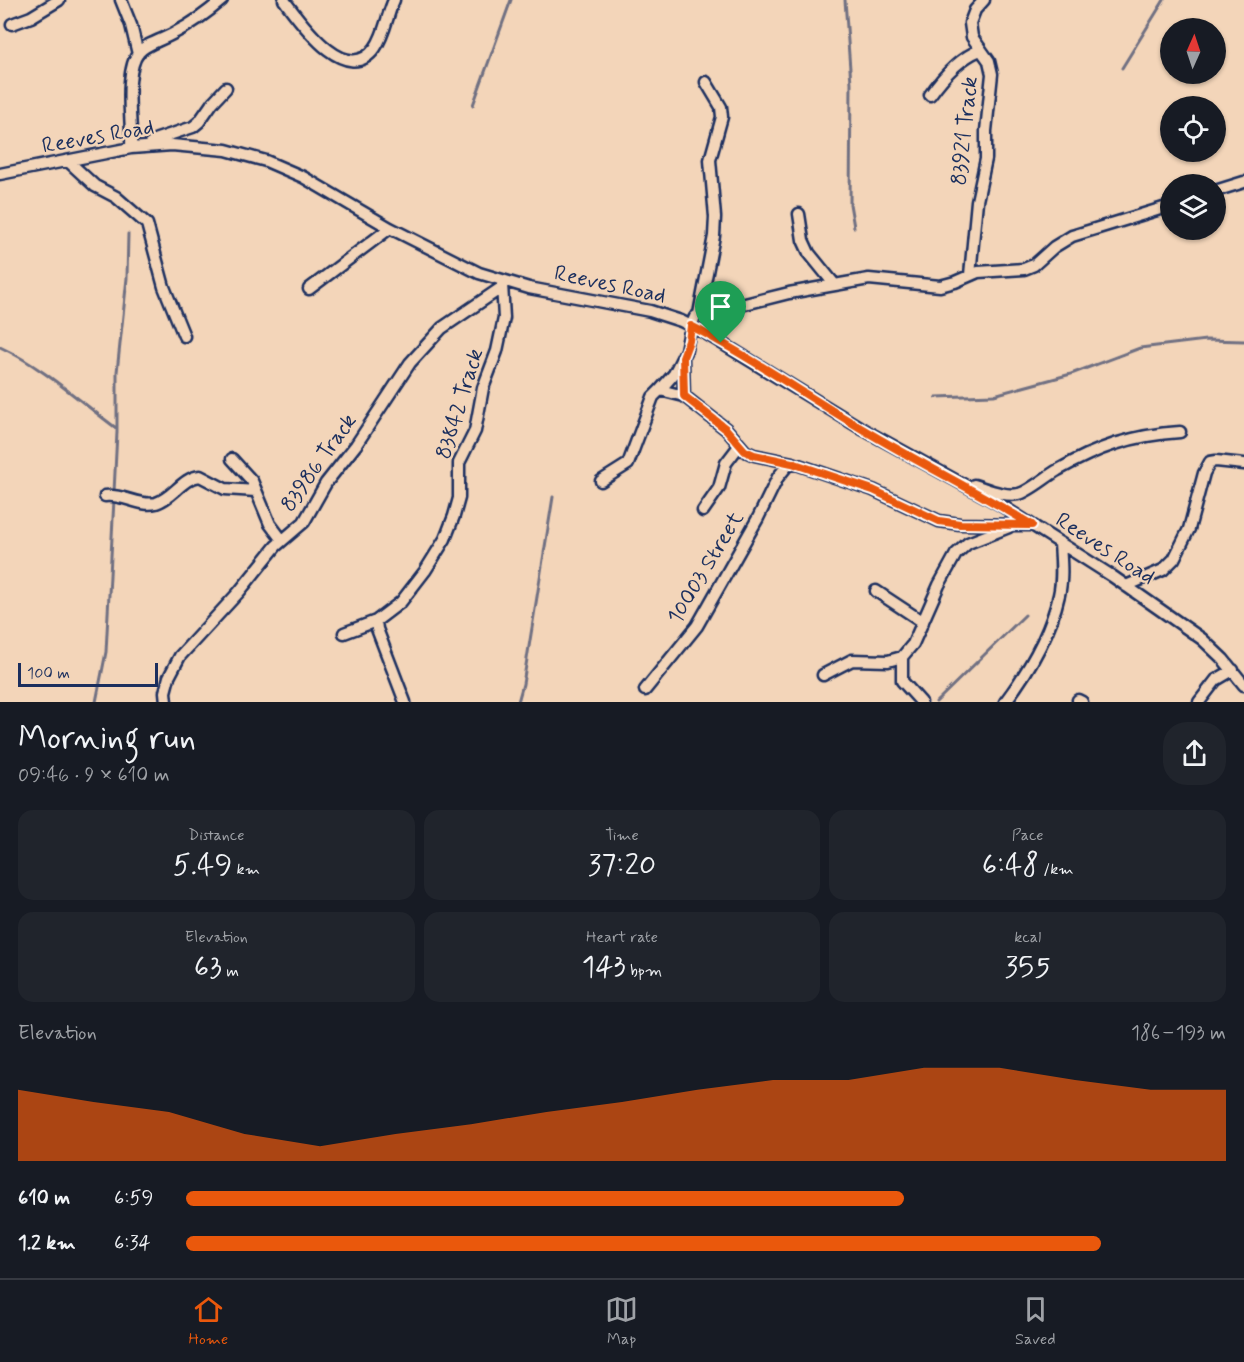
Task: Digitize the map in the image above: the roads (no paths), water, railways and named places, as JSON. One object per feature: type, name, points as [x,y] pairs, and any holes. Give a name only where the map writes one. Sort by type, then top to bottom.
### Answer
[{"type":"street","points":[[12,24],[59,0]]},
{"type":"street","points":[[121,0],[131,25],[138,54]]},
{"type":"street","points":[[131,147],[129,92],[131,70],[138,54],[152,42],[182,29],[222,0]]},
{"type":"street","points":[[284,0],[296,19],[326,48],[346,59],[355,61],[367,56],[378,44],[394,0]]},
{"type":"street","name":"83921 Track","points":[[970,275],[977,201],[986,159],[986,131],[992,74],[989,61],[972,37],[970,23],[975,10],[984,0]]},
{"type":"street","points":[[930,95],[940,81],[972,53],[980,50]]},
{"type":"street","points":[[601,481],[627,464],[653,397],[671,379],[683,357],[689,341],[691,326],[699,314],[714,236],[715,217],[710,160],[722,117],[721,107],[706,82]]},
{"type":"street","points":[[148,146],[157,139],[193,127],[226,88]]},
{"type":"street","name":"Reeves Road","points":[[0,174],[131,147],[198,146],[226,150],[266,161],[303,177],[390,228],[502,284],[639,308],[691,326],[864,430],[962,484],[1060,543],[1194,633],[1216,652],[1244,685]]},
{"type":"street","points":[[68,160],[95,186],[116,197],[147,224],[164,287],[184,336]]},
{"type":"street","points":[[1226,188],[1244,182]]},
{"type":"street","points":[[699,314],[789,293],[875,279],[940,286],[984,271],[1024,269],[1034,265],[1054,247],[1072,236],[1160,209]]},
{"type":"street","points":[[799,214],[803,240],[808,253],[835,285]]},
{"type":"street","points":[[309,289],[390,228]]},
{"type":"street","name":"83986 Track","points":[[166,702],[165,692],[169,677],[180,656],[233,599],[282,540],[304,522],[326,483],[356,446],[420,350],[452,320],[502,284]]},
{"type":"street","name":"83842 Track","points":[[344,633],[376,621],[400,602],[434,558],[451,525],[459,498],[459,463],[475,431],[483,388],[501,333],[504,305],[502,284]]},
{"type":"street","points":[[683,357],[684,396]]},
{"type":"street","points":[[660,390],[684,396],[726,429],[739,446],[754,455],[792,463],[873,490],[939,521],[953,524],[1032,525]]},
{"type":"street","points":[[962,484],[1018,494],[1059,469],[1113,443],[1141,436],[1180,432]]},
{"type":"street","points":[[703,511],[719,488],[726,463],[739,446]]},
{"type":"street","points":[[232,459],[252,481],[270,525],[282,540]]},
{"type":"street","points":[[1126,586],[1163,570],[1174,559],[1189,529],[1204,473],[1210,462],[1244,464]]},
{"type":"street","name":"10003 Street","points":[[645,690],[702,619],[778,477],[792,463]]},
{"type":"street","points":[[105,496],[121,496],[137,502],[152,504],[167,498],[188,480],[200,476],[225,489],[256,491]]},
{"type":"street","points":[[823,675],[852,660],[888,661],[902,657],[913,644],[948,566],[962,548],[982,537],[1014,526]]},
{"type":"street","points":[[1005,702],[1027,673],[1046,638],[1059,595],[1060,543]]},
{"type":"street","points":[[876,591],[923,622]]},
{"type":"street","points":[[376,621],[377,630],[405,702]]},
{"type":"street","points":[[902,657],[902,681],[921,702]]},
{"type":"street","points":[[1199,702],[1215,680],[1233,670]]},
{"type":"waterway","points":[[473,105],[511,0]]},
{"type":"waterway","points":[[845,0],[851,83],[850,204],[854,227]]},
{"type":"waterway","points":[[1122,68],[1164,0]]},
{"type":"waterway","points":[[114,492],[117,372],[127,278],[128,234]]},
{"type":"waterway","points":[[936,397],[994,395],[1071,374],[1140,348],[1206,340],[1244,341]]},
{"type":"waterway","points":[[0,347],[46,374],[116,428]]},
{"type":"waterway","points":[[518,702],[523,684],[553,497]]},
{"type":"waterway","points":[[96,702],[106,652],[114,499]]},
{"type":"waterway","points":[[936,702],[1025,615]]}]
